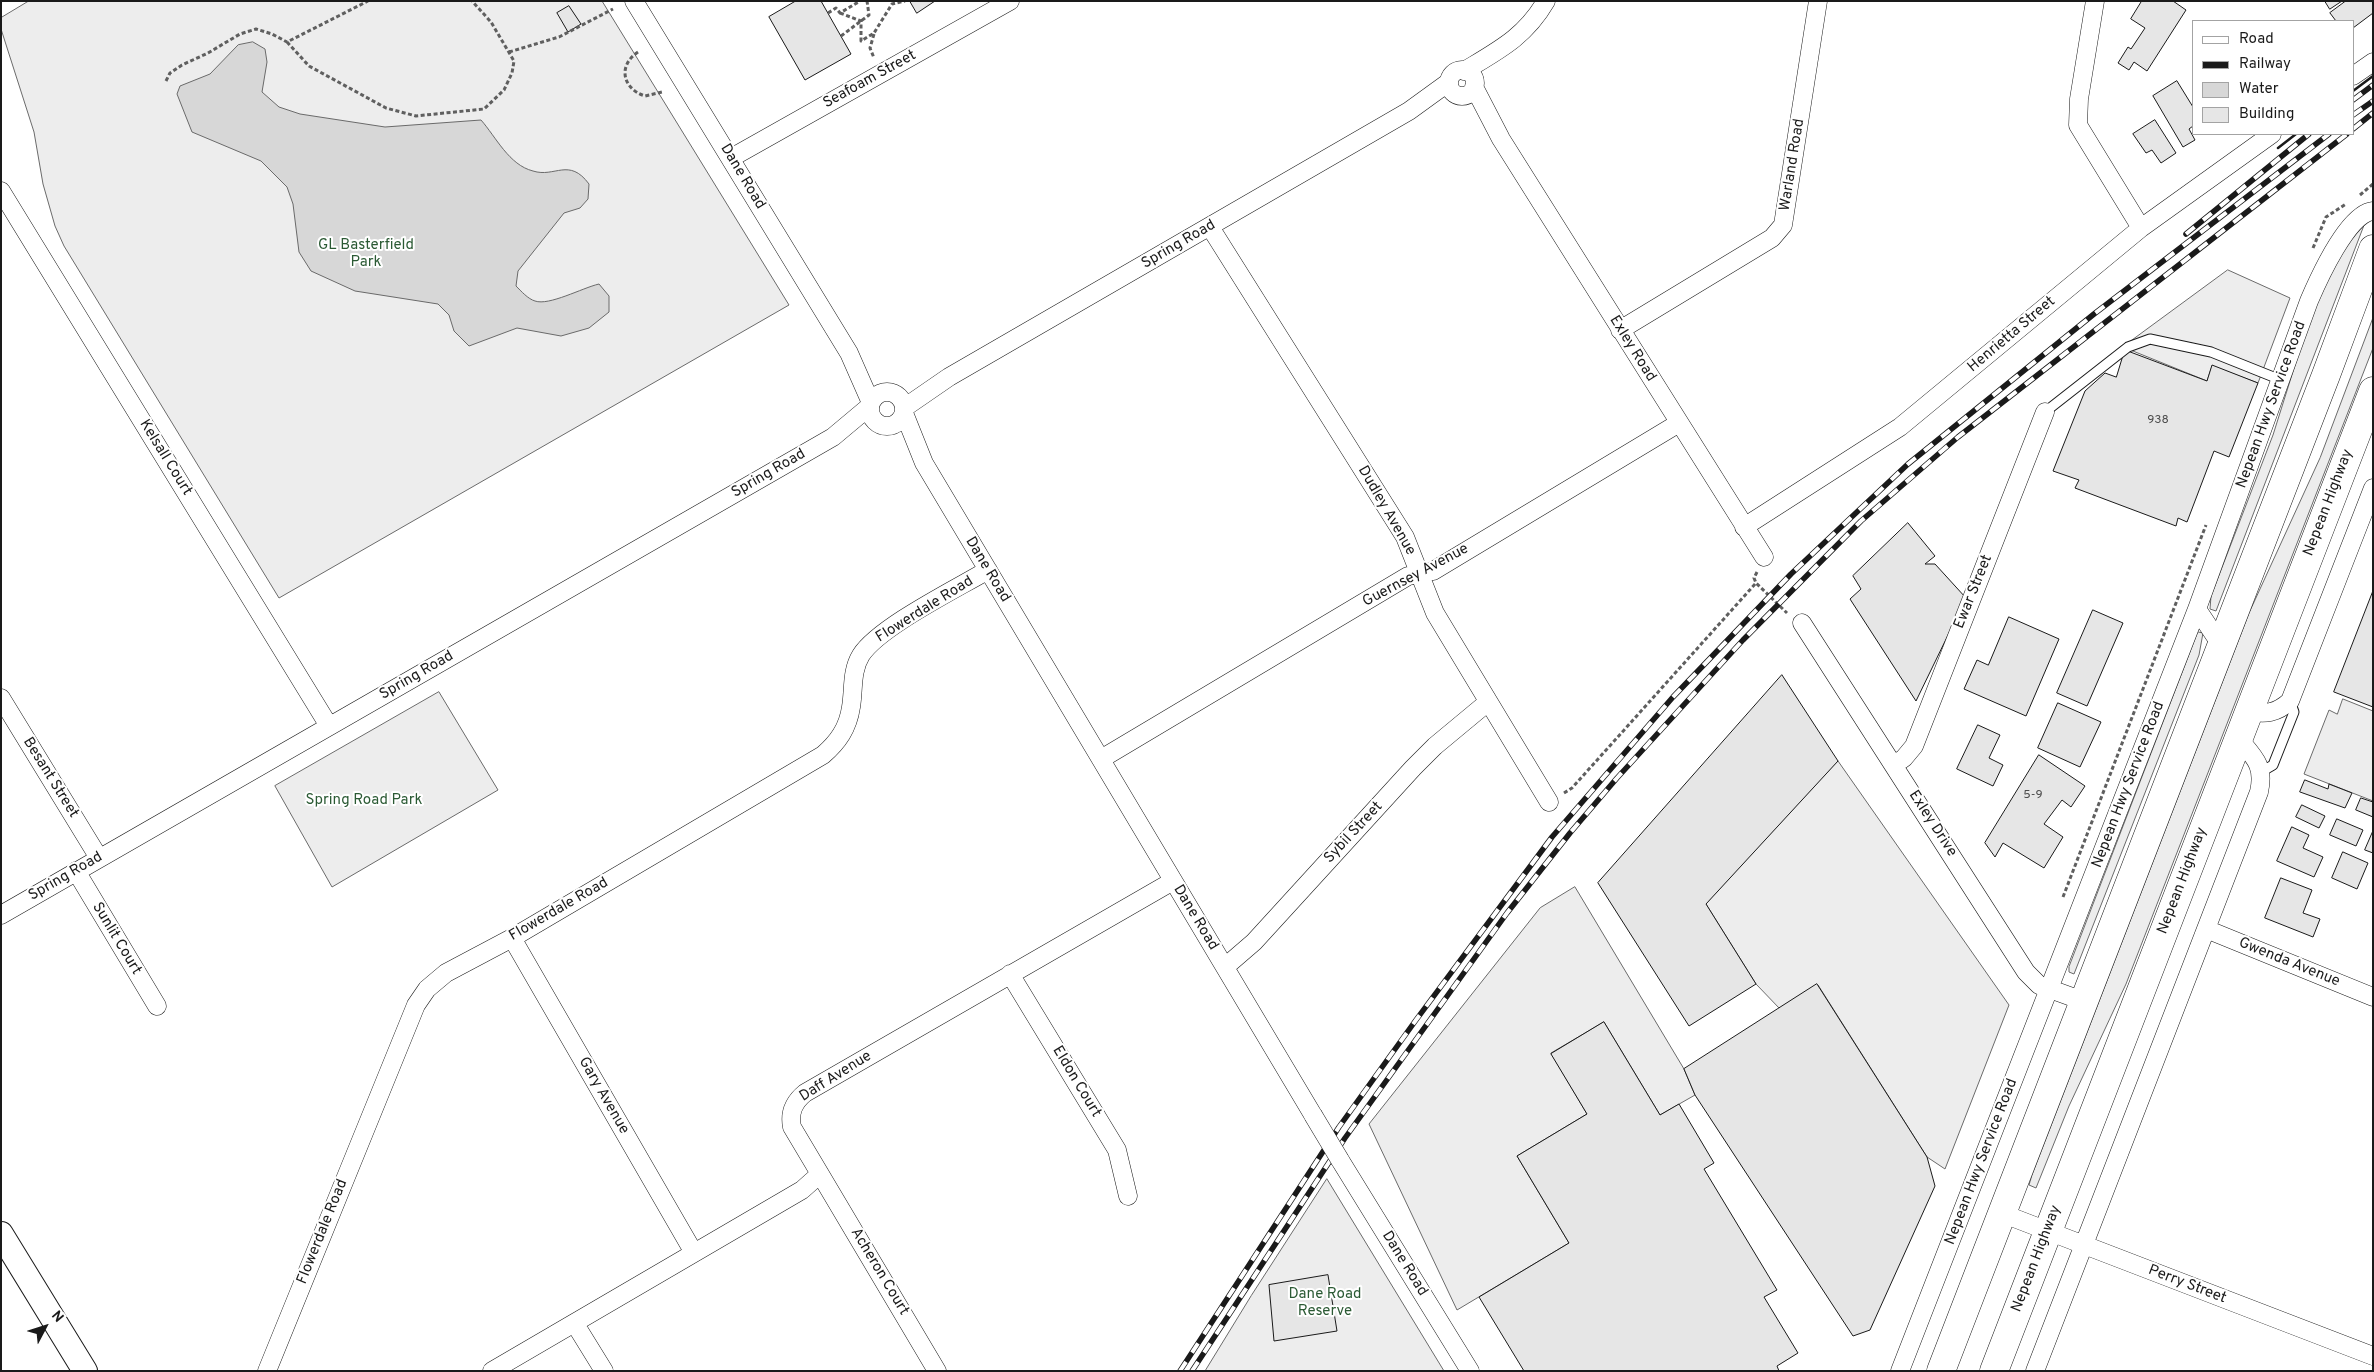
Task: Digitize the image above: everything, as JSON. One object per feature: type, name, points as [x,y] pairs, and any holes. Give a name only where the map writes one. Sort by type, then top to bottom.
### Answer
[{"type":"highway","points":[[1941,1371],[2373,249]]},
{"type":"highway","name":"Nepean Highway","points":[[1994,1371],[2373,391]]},
{"type":"street","name":"Dane Road","points":[[634,1],[849,353],[873,381],[898,402],[924,463],[1340,1160],[1470,1371]]},
{"type":"street","name":"Seafoam Street","points":[[730,158],[1010,1]]},
{"type":"street","points":[[1463,85],[1530,25],[1546,1]]},
{"type":"street","name":"Warland Road","points":[[1620,330],[1772,238],[1783,225],[1818,1]]},
{"type":"street","points":[[2095,1],[2079,99],[2078,125],[2141,228]]},
{"type":"street","points":[[2354,75],[2373,62]]},
{"type":"street","name":"Exley Road","points":[[1463,85],[1502,139],[1764,557]]},
{"type":"street","name":"Spring Road","points":[[898,402],[949,377],[1409,111],[1463,85]]},
{"type":"street","name":"Henrietta Street","points":[[1744,527],[1900,427],[2141,228],[2271,135]]},
{"type":"street","name":"Kelsall Court","points":[[1,191],[329,726]]},
{"type":"street","name":"Nepean Hwy Service Road","points":[[1900,1371],[2197,609],[2321,271],[2336,245],[2357,220],[2368,212],[2373,211]]},
{"type":"street","name":"Dudley Avenue","points":[[1210,227],[1405,537],[1435,613],[1549,802]]},
{"type":"street","name":"Dane Road","points":[[849,353],[870,405]]},
{"type":"street","points":[[877,395],[898,402],[899,422],[884,425],[871,416],[870,405],[877,395]]},
{"type":"street","name":"Spring Road","points":[[1,914],[834,437],[870,405]]},
{"type":"street","name":"Ewar Street","points":[[1894,765],[1904,758],[1914,746],[2045,412]]},
{"type":"street","name":"Guernsey Avenue","points":[[1101,759],[1408,576],[1433,571],[1679,423]]},
{"type":"street","name":"Dane Road","points":[[884,425],[924,463]]},
{"type":"street","name":"Spring Road","points":[[834,437],[884,425]]},
{"type":"street","points":[[2248,711],[2269,713],[2278,710],[2290,701],[2373,488]]},
{"type":"street","name":"Flowerdale Road","points":[[267,1371],[416,1005],[427,989],[446,974],[512,938],[822,755],[836,743],[848,722],[856,666],[866,648],[895,625],[988,570]]},
{"type":"street","points":[[2197,609],[2221,645]]},
{"type":"street","name":"Exley Drive","points":[[1802,623],[2026,972],[2039,985],[2083,1001]]},
{"type":"street","name":"Besant Street","points":[[1,698],[100,858]]},
{"type":"street","name":"Sybil Street","points":[[1225,967],[1254,942],[1435,746],[1488,702]]},
{"type":"street","points":[[2035,1371],[2259,792],[2261,772],[2256,760],[2238,738]]},
{"type":"street","name":"Sunlit Court","points":[[76,871],[157,1006]]},
{"type":"street","name":"Daff Avenue","points":[[820,1174],[792,1127],[790,1119],[796,1100],[805,1093],[1173,881]]},
{"type":"street","name":"Gwenda Avenue","points":[[2206,929],[2373,998]]},
{"type":"street","name":"Gary Avenue","points":[[512,938],[694,1253]]},
{"type":"street","name":"Eldon Court","points":[[1010,974],[1117,1150],[1128,1196]]},
{"type":"street","points":[[492,1371],[791,1198],[820,1174]]},
{"type":"street","name":"Acheron Court","points":[[820,1174],[937,1371]]},
{"type":"street","name":"Perry Street","points":[[2001,1213],[2373,1356]]},
{"type":"street","points":[[1,1234],[85,1371]]},
{"type":"street","points":[[575,1324],[604,1371]]},
{"type":"lane","points":[[2045,412],[2128,347],[2150,339],[2211,352],[2282,380]]},
{"type":"lane","points":[[2261,772],[2273,765],[2294,712],[2290,701]]},
{"type":"path","points":[[287,42],[368,1]]},
{"type":"path","points":[[166,81],[170,73],[182,65],[208,53],[240,34],[256,29],[272,34],[287,42],[309,66],[386,108],[416,116],[484,109],[504,90],[512,73],[514,60],[491,22],[472,1]]},
{"type":"path","points":[[840,13],[860,1]]},
{"type":"path","points":[[841,36],[869,15],[867,1]]},
{"type":"path","points":[[884,72],[872,56],[870,48],[874,33],[892,4],[905,1]]},
{"type":"path","points":[[828,13],[836,8],[840,13],[861,21]]},
{"type":"path","points":[[509,52],[559,37],[612,9]]},
{"type":"path","points":[[861,21],[861,42],[874,33]]},
{"type":"path","points":[[638,52],[630,59],[626,68],[628,84],[636,93],[645,96],[662,92]]},
{"type":"path","points":[[2355,198],[2373,184]]},
{"type":"path","points":[[2309,257],[2326,217],[2347,203]]},
{"type":"path","points":[[2060,906],[2208,521]]},
{"type":"path","points":[[1764,557],[1754,578],[1756,583],[1796,622],[1802,623]]},
{"type":"path","points":[[1549,802],[1572,788],[1756,583]]},
{"type":"shaded area","name":"GL Basterfield Park","points":[[29,1],[602,1],[789,305],[279,598],[64,246],[55,226],[43,184],[34,132],[1,29],[1,18]]},
{"type":"shaded area","points":[[2366,220],[2216,611],[2210,609],[2211,596],[2273,435],[2313,308],[2330,267]]},
{"type":"shaded area","points":[[2228,270],[2290,298],[2258,383],[2212,366],[2207,381],[2123,347]]},
{"type":"shaded area","points":[[2373,318],[2373,348],[2126,984],[2069,1106],[2036,1188],[2029,1185],[2032,1175],[2249,613],[2320,458]]},
{"type":"shaded area","points":[[2198,632],[2203,633],[2199,655],[2074,974],[2069,972],[2069,967]]},
{"type":"shaded area","name":"Spring Road Park","points":[[439,692],[498,790],[332,887],[275,786]]},
{"type":"shaded area","points":[[2343,699],[2373,711],[2373,801],[2304,774],[2329,710],[2337,714]]},
{"type":"shaded area","points":[[1838,761],[2009,1005],[1945,1169],[1927,1157],[1818,985],[1780,1009],[1756,984],[1706,904]]},
{"type":"shaded area","points":[[1575,887],[1684,1069],[1695,1095],[1660,1115],[1604,1022],[1551,1053],[1587,1114],[1517,1156],[1569,1243],[1457,1310],[1369,1124],[1540,908]]},
{"type":"shaded area","name":"Dane Road Reserve","points":[[1327,1179],[1444,1371],[1205,1371],[1251,1296]]},
{"type":"water","points":[[253,42],[265,49],[267,62],[262,92],[279,107],[300,114],[385,127],[481,120],[510,157],[524,168],[541,172],[568,170],[582,176],[589,184],[588,199],[580,208],[564,213],[518,271],[516,286],[530,299],[541,302],[557,299],[599,284],[609,296],[609,312],[589,328],[561,336],[517,328],[469,346],[454,331],[449,315],[438,304],[355,291],[311,271],[299,252],[293,204],[287,187],[261,161],[192,132],[177,94],[180,86],[210,74],[238,45]]},
{"type":"building","points":[[796,1],[821,1],[851,54],[805,80],[769,17]]},
{"type":"building","points":[[910,1],[935,1],[917,13]]},
{"type":"building","points":[[2142,1],[2173,1],[2186,10],[2147,71],[2134,62],[2129,70],[2118,63],[2128,47],[2131,49],[2145,28],[2131,19]]},
{"type":"building","points":[[2325,1],[2342,1],[2330,9]]},
{"type":"building","points":[[2346,1],[2373,1],[2373,13],[2354,27],[2354,20],[2335,20],[2330,13]]},
{"type":"building","points":[[569,6],[581,24],[568,32],[557,13]]},
{"type":"building","points":[[2177,81],[2192,105],[2192,127],[2189,129],[2195,140],[2183,147],[2153,96]]},
{"type":"building","points":[[2155,120],[2176,153],[2161,163],[2152,150],[2146,153],[2133,134]]},
{"type":"building","points":[[2125,350],[2207,381],[2212,365],[2258,383],[2229,457],[2214,451],[2187,522],[2178,518],[2176,526],[2075,488],[2079,480],[2053,471],[2085,391],[2105,373],[2116,377]]},
{"type":"building","points":[[1908,523],[1935,556],[1925,564],[1935,564],[1966,598],[1916,701],[1850,599],[1861,589],[1853,576]]},
{"type":"building","points":[[2373,591],[2373,707],[2334,692]]},
{"type":"building","points":[[2093,610],[2123,623],[2087,706],[2057,693]]},
{"type":"building","points":[[2009,617],[2059,639],[2026,716],[1964,689],[1977,660],[1988,665]]},
{"type":"building","points":[[1782,675],[1838,761],[1706,904],[1756,984],[1689,1026],[1598,883]]},
{"type":"building","points":[[2058,703],[2101,722],[2080,767],[2038,748]]},
{"type":"building","points":[[1978,725],[2000,735],[1989,758],[2003,765],[1993,786],[1957,769]]},
{"type":"building","points":[[2039,755],[2085,786],[2071,807],[2062,800],[2044,824],[2063,837],[2044,868],[2003,843],[1995,857],[1985,843]]},
{"type":"building","points":[[2305,780],[2328,789],[2329,784],[2352,793],[2345,808],[2300,792]]},
{"type":"building","points":[[2361,798],[2373,802],[2373,817],[2356,810]]},
{"type":"building","points":[[2302,805],[2325,816],[2319,828],[2296,817]]},
{"type":"building","points":[[2337,819],[2363,830],[2356,846],[2330,835]]},
{"type":"building","points":[[2292,827],[2309,835],[2303,848],[2323,857],[2314,877],[2277,861]]},
{"type":"building","points":[[2373,831],[2373,853],[2365,850]]},
{"type":"building","points":[[2343,852],[2368,863],[2357,889],[2332,878]]},
{"type":"building","points":[[2281,878],[2312,890],[2303,913],[2320,919],[2313,937],[2265,918]]},
{"type":"building","points":[[1817,984],[1927,1157],[1935,1186],[1870,1330],[1853,1336],[1695,1095],[1684,1069]]},
{"type":"building","points":[[1604,1022],[1660,1115],[1679,1104],[1714,1163],[1704,1169],[1777,1290],[1764,1297],[1798,1353],[1777,1366],[1779,1371],[1524,1371],[1479,1297],[1569,1243],[1517,1156],[1587,1114],[1551,1054]]},
{"type":"building","points":[[1328,1275],[1337,1331],[1274,1341],[1269,1285]]},
{"type":"railway","points":[[2354,99],[2373,85]]},
{"type":"railway","points":[[2354,114],[2373,101]]},
{"type":"railway","points":[[2354,128],[2373,113]]},
{"type":"railway","points":[[2186,234],[2308,135]]},
{"type":"railway","points":[[1180,1371],[1339,1127],[1416,1020],[1552,837],[1673,697],[1791,574],[1908,464],[2094,314],[2328,135]]},
{"type":"railway","points":[[1192,1371],[1345,1138],[1507,913],[1570,833],[1617,778],[1743,640],[1861,521],[1958,437],[2346,135]]},
{"type":"wall","points":[[2354,90],[2373,76]]},
{"type":"wall","points":[[2278,148],[2295,135]]}]
